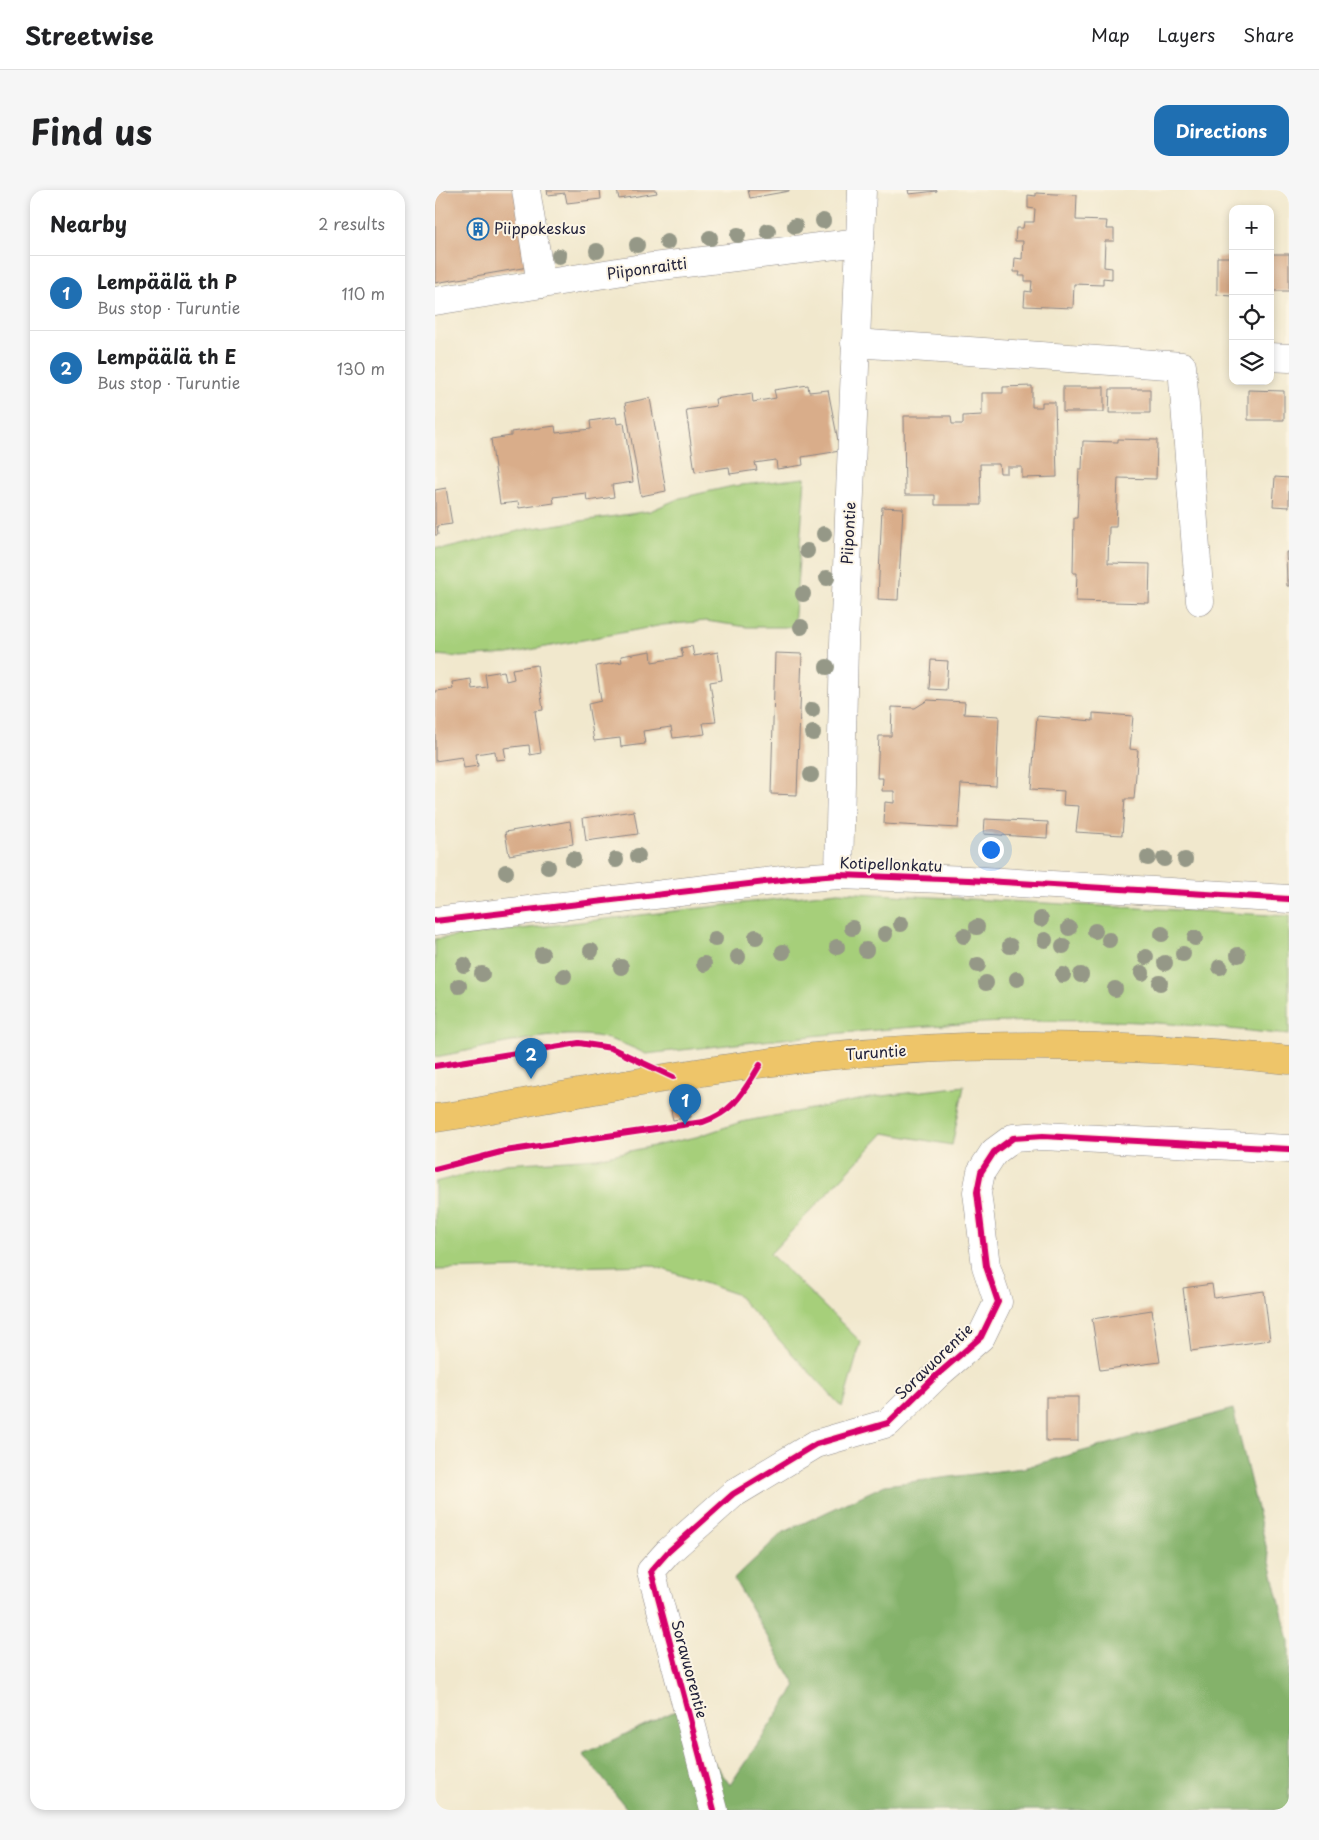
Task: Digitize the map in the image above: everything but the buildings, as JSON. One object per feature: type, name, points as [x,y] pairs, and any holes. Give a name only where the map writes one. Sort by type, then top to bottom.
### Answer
[{"type":"main road","name":"Turuntie","points":[[435,1118],[468,1114],[642,1081],[814,1058],[927,1049],[1041,1045],[1101,1046],[1289,1060]]},
{"type":"main road","name":"Turuntie","points":[[435,1128],[468,1114]]},
{"type":"street","points":[[526,190],[541,284]]},
{"type":"street","name":"Piipontie","points":[[839,876],[843,644],[862,190]]},
{"type":"street","name":"Piiponraitti","points":[[435,301],[636,269],[860,242]]},
{"type":"street","points":[[855,343],[1183,366],[1200,601]]},
{"type":"street","points":[[1274,357],[1289,358]]},
{"type":"street","name":"Kotipellonkatu","points":[[435,921],[771,881],[839,876],[969,880],[1289,899]]},
{"type":"street","name":"Soravuorentie","points":[[714,1810],[651,1572],[668,1552],[733,1494],[816,1444],[888,1423],[938,1374],[981,1337],[998,1302],[986,1266],[977,1192],[981,1172],[994,1152],[1013,1138],[1043,1136],[1289,1150]]},
{"type":"green space","points":[[805,478],[794,627],[747,627],[706,621],[663,625],[508,654],[460,657],[435,655],[435,548],[444,549],[527,529],[650,511],[680,498],[733,486]]},
{"type":"green space","points":[[838,892],[1289,916],[1289,1035],[1199,1026],[1108,1021],[992,1022],[877,1030],[646,1054],[602,1037],[557,1036],[515,1041],[435,1057],[435,939]]},
{"type":"green space","points":[[964,1086],[952,1145],[884,1133],[770,1254],[861,1342],[842,1407],[736,1294],[651,1265],[435,1270],[435,1182],[506,1164],[597,1158],[696,1137],[741,1122],[875,1097]]},
{"type":"green space","points":[[1233,1409],[1289,1641],[1289,1810],[628,1810],[583,1754],[677,1710],[730,1785],[796,1686],[734,1579],[782,1533],[885,1485],[1023,1468]]},
{"type":"cycle path","points":[[435,921],[799,878],[839,875],[969,880],[1289,899]]},
{"type":"cycle path","points":[[435,1066],[579,1043],[611,1048],[673,1077]]},
{"type":"cycle path","points":[[435,1169],[505,1151],[703,1122],[714,1118],[731,1106],[743,1092],[760,1065]]},
{"type":"cycle path","points":[[714,1810],[651,1571],[668,1552],[733,1494],[816,1444],[888,1423],[938,1374],[981,1337],[998,1302],[986,1266],[977,1192],[981,1172],[994,1152],[1013,1138],[1043,1136],[1289,1149]]},
{"type":"place","name":"Piippokeskus","points":[[478,229]]},
{"type":"place","name":"Lempäälä th E","points":[[531,1079]]},
{"type":"place","name":"Lempäälä th P","points":[[685,1125]]}]
